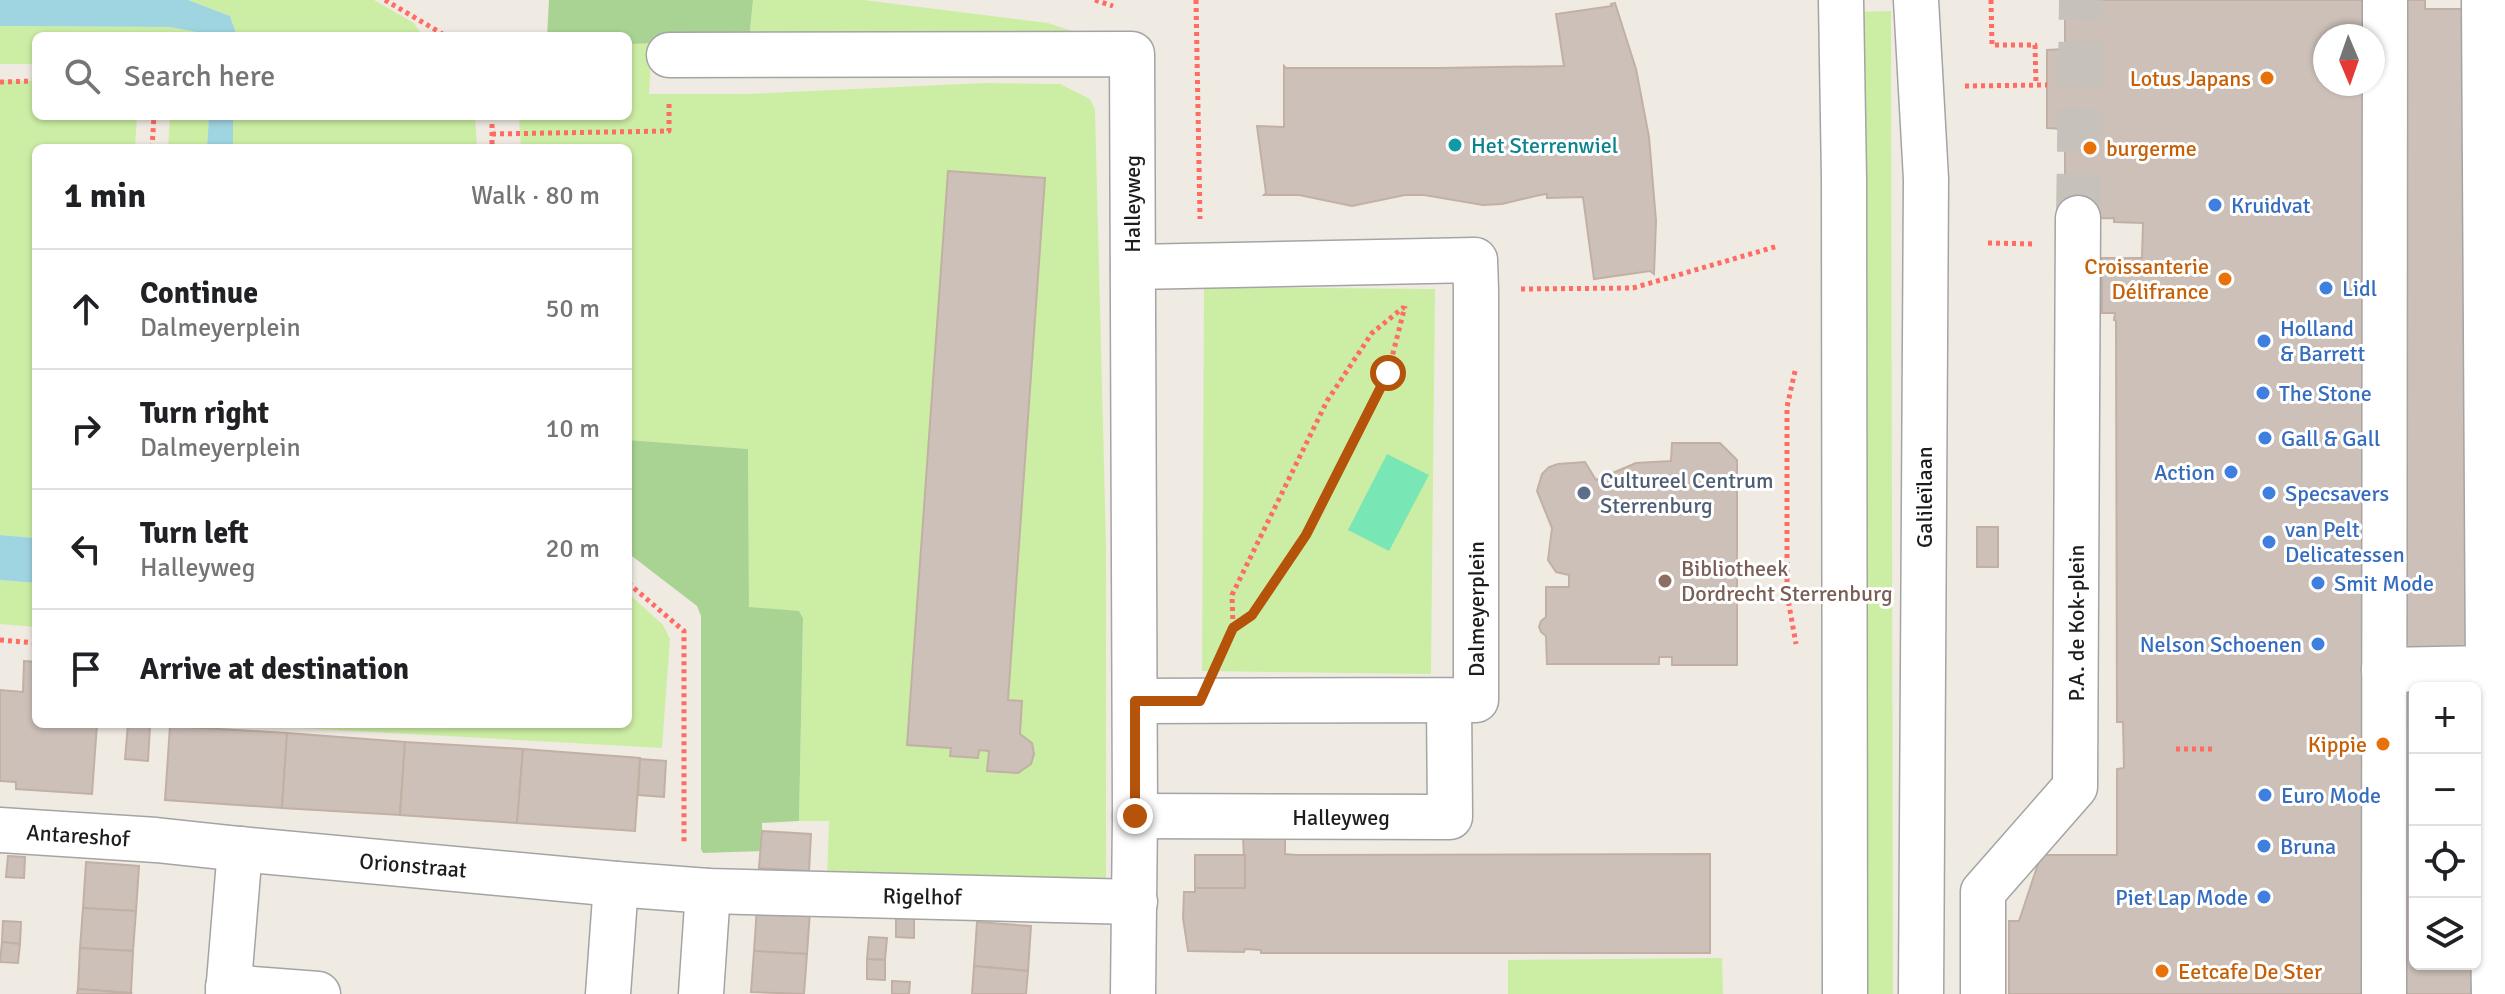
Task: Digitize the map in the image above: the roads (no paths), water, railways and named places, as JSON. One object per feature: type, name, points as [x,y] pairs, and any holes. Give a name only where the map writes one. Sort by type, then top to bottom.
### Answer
[{"type":"street","points":[[1841,0],[1845,994]]},
{"type":"street","name":"Galileïlaan","points":[[1916,0],[1926,179],[1921,994]]},
{"type":"street","points":[[2384,994],[2385,0]]},
{"type":"street","points":[[2484,0],[2488,668],[2494,994]]},
{"type":"street","name":"Halleyweg","points":[[669,55],[1132,54],[1133,994]]},
{"type":"street","name":"P.A. de Kok-plein","points":[[1983,994],[1983,892],[2075,787],[2078,218]]},
{"type":"street","name":"Dalmeyerplein","points":[[1133,267],[1200,264],[1466,275],[1476,700],[1135,701]]},
{"type":"street","points":[[2384,670],[2488,668]]},
{"type":"street","name":"Halleyweg","points":[[1135,816],[1450,817],[1449,701]]},
{"type":"street","name":"Antareshof","points":[[0,830],[240,849]]},
{"type":"street","points":[[240,849],[228,991],[318,994]]},
{"type":"street","name":"Orionstraat","points":[[240,849],[616,884]]},
{"type":"street","points":[[608,994],[616,884]]},
{"type":"street","name":"Rigelhof","points":[[616,884],[695,890],[1135,902]]},
{"type":"street","points":[[695,890],[701,994]]},
{"type":"water","points":[[0,0],[188,0],[230,16],[236,32],[198,32],[169,27],[0,26]]},
{"type":"water","points":[[209,120],[233,120],[233,144],[207,144]]},
{"type":"water","points":[[0,535],[32,538],[32,583],[0,580]]},
{"type":"tunnel","points":[[2078,218],[2081,0]]},
{"type":"place","name":"Lotus Japans","points":[[2267,78]]},
{"type":"place","name":"Het Sterrenwiel","points":[[1455,145]]},
{"type":"place","name":"burgerme","points":[[2090,148]]},
{"type":"place","name":"Kruidvat","points":[[2215,205]]},
{"type":"place","name":"Croissanterie Délifrance","points":[[2225,279]]},
{"type":"place","name":"Lidl","points":[[2326,288]]},
{"type":"place","name":"Holland & Barrett","points":[[2264,341]]},
{"type":"place","name":"The Stone","points":[[2263,393]]},
{"type":"place","name":"Gall & Gall","points":[[2265,438]]},
{"type":"place","name":"Action","points":[[2231,472]]},
{"type":"place","name":"Cultureel Centrum Sterrenburg","points":[[1584,493]]},
{"type":"place","name":"Specsavers","points":[[2269,493]]},
{"type":"place","name":"van Pelt Delicatessen","points":[[2269,542]]},
{"type":"place","name":"Bibliotheek Dordrecht Sterrenburg","points":[[1665,581]]},
{"type":"place","name":"Smit Mode","points":[[2318,583]]},
{"type":"place","name":"Nelson Schoenen","points":[[2318,644]]},
{"type":"place","name":"Kippie","points":[[2383,744]]},
{"type":"place","name":"Euro Mode","points":[[2265,795]]},
{"type":"place","name":"Bruna","points":[[2264,846]]},
{"type":"place","name":"Piet Lap Mode","points":[[2264,897]]},
{"type":"place","name":"Eetcafe De Ster","points":[[2162,971]]}]
